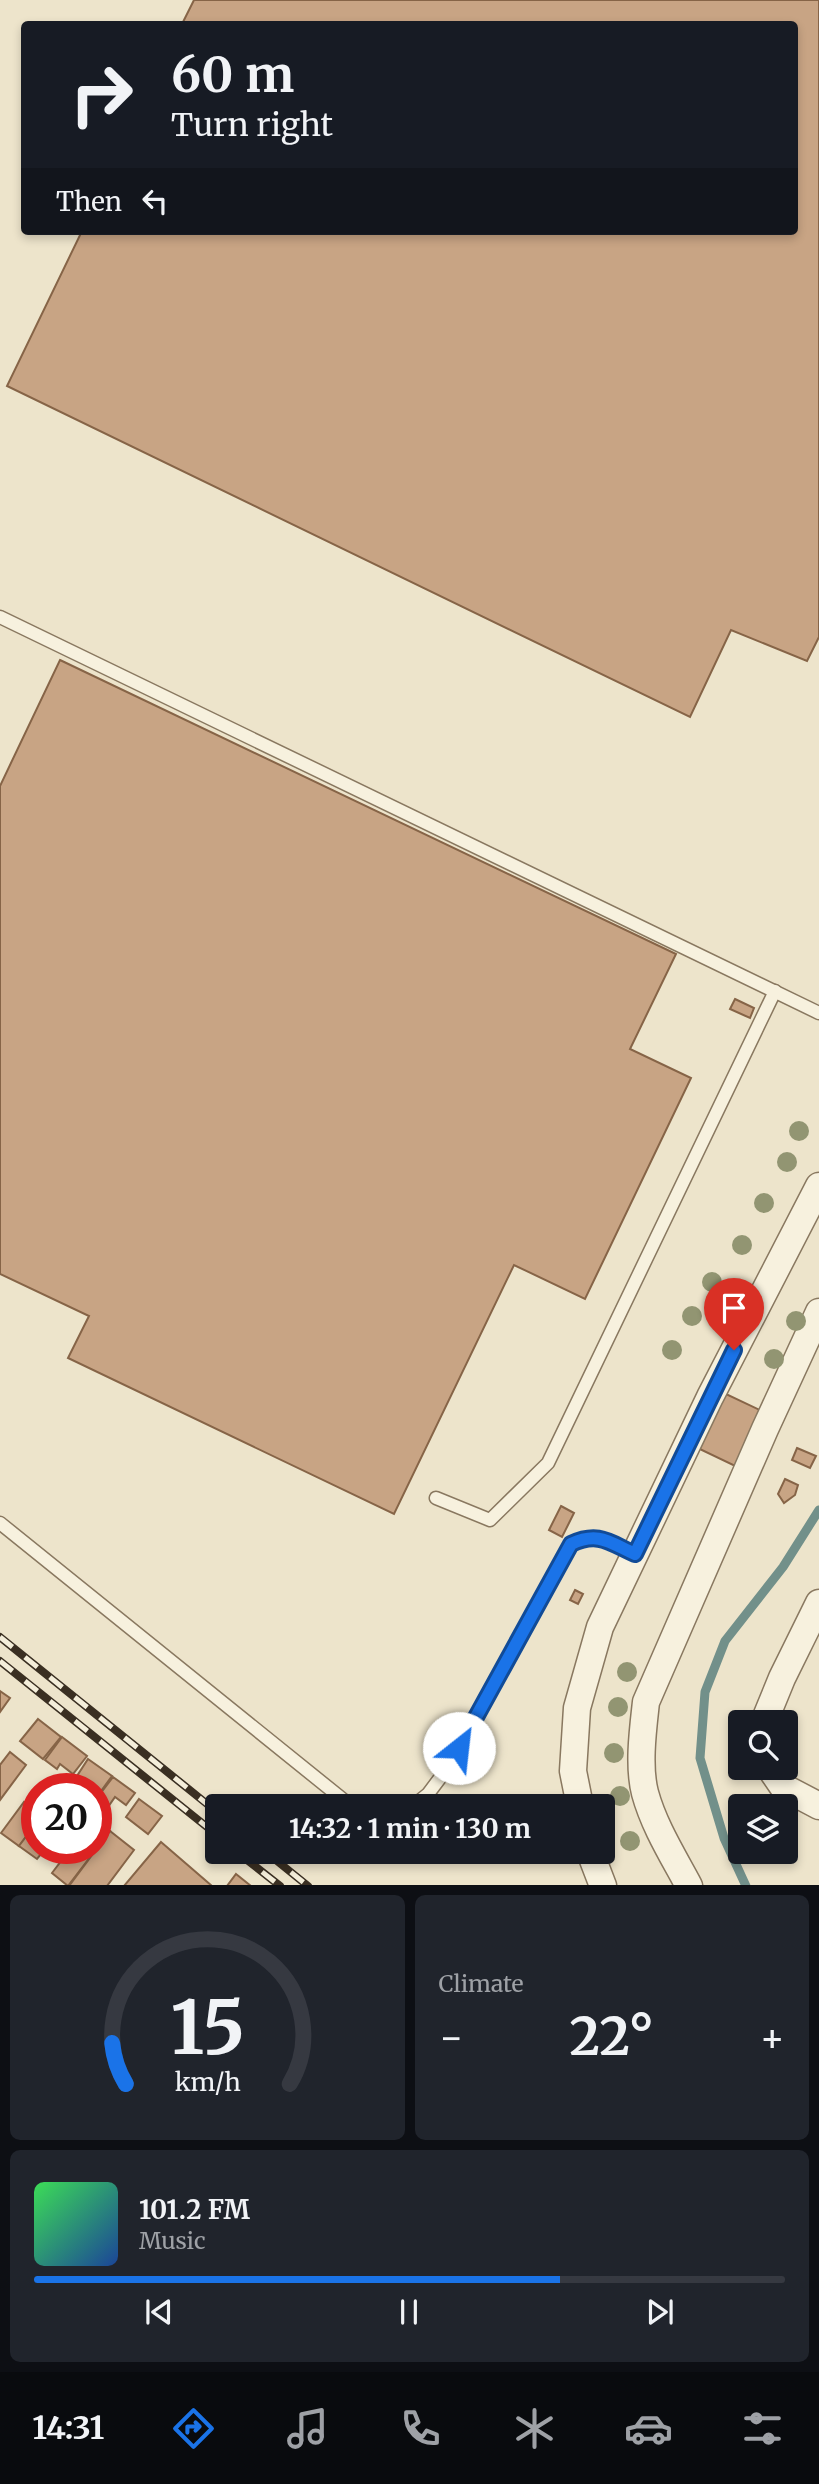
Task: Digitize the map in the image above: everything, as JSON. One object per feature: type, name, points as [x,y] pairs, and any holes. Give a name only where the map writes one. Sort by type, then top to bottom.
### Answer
[{"type":"street","points":[[578,1794],[573,1771],[576,1708],[600,1627],[710,1397],[819,1186]]},
{"type":"street","points":[[689,1885],[663,1838],[645,1791],[642,1741],[646,1702],[819,1312]]},
{"type":"street","points":[[769,1710],[819,1603]]},
{"type":"street","points":[[778,1780],[783,1787],[819,1806]]},
{"type":"street","points":[[595,1864],[603,1885]]},
{"type":"lane","points":[[0,617],[819,1013]]},
{"type":"lane","points":[[436,1498],[490,1520],[548,1463],[775,991]]},
{"type":"lane","points":[[0,1523],[336,1794]]},
{"type":"lane","points":[[428,1794],[446,1770],[571,1544],[586,1537],[599,1538],[635,1554]]},
{"type":"building","points":[[194,0],[819,0],[819,637],[807,661],[731,630],[690,717],[7,386],[80,235],[798,235],[798,21],[184,21]]},
{"type":"building","points":[[60,660],[676,954],[630,1049],[691,1078],[585,1299],[514,1265],[394,1514],[68,1358],[89,1316],[0,1274],[0,786]]},
{"type":"building","points":[[735,999],[754,1008],[750,1018],[730,1009]]},
{"type":"building","points":[[709,1386],[783,1421],[756,1476],[683,1441]]},
{"type":"building","points":[[797,1448],[816,1456],[810,1468],[792,1460]]},
{"type":"building","points":[[785,1479],[798,1485],[795,1495],[784,1503],[778,1494]]},
{"type":"building","points":[[561,1506],[574,1513],[562,1537],[549,1530]]},
{"type":"building","points":[[575,1590],[583,1594],[578,1604],[570,1600]]},
{"type":"building","points":[[0,1691],[10,1698],[0,1712]]},
{"type":"building","points":[[38,1719],[61,1737],[43,1759],[20,1741]]},
{"type":"building","points":[[62,1737],[87,1756],[74,1773],[60,1764],[57,1769],[45,1760]]},
{"type":"building","points":[[10,1752],[26,1765],[0,1800],[0,1765]]},
{"type":"building","points":[[88,1759],[108,1773],[79,1773]]},
{"type":"building","points":[[112,1778],[135,1793],[126,1805],[115,1797],[112,1801]]},
{"type":"building","points":[[139,1799],[162,1816],[148,1834],[126,1817]]},
{"type":"building","points":[[21,1806],[21,1843],[19,1846],[1,1833]]},
{"type":"building","points":[[112,1833],[134,1850],[108,1885],[70,1885],[85,1864],[112,1864]]},
{"type":"building","points":[[161,1842],[211,1885],[125,1885]]},
{"type":"building","points":[[59,1864],[85,1864],[69,1885],[52,1873]]},
{"type":"building","points":[[236,1874],[250,1885],[228,1885]]},
{"type":"waterway","points":[[746,1885],[724,1838],[700,1758],[705,1692],[725,1641],[783,1567],[819,1510]]},
{"type":"railway","points":[[0,1637],[205,1802]]},
{"type":"railway","points":[[0,1661],[205,1825]]},
{"type":"railway","points":[[252,1864],[279,1885]]},
{"type":"railway","points":[[281,1864],[307,1885]]},
{"type":"route","points":[[459,1748],[571,1544],[586,1537],[599,1538],[635,1554],[734,1350]]}]
